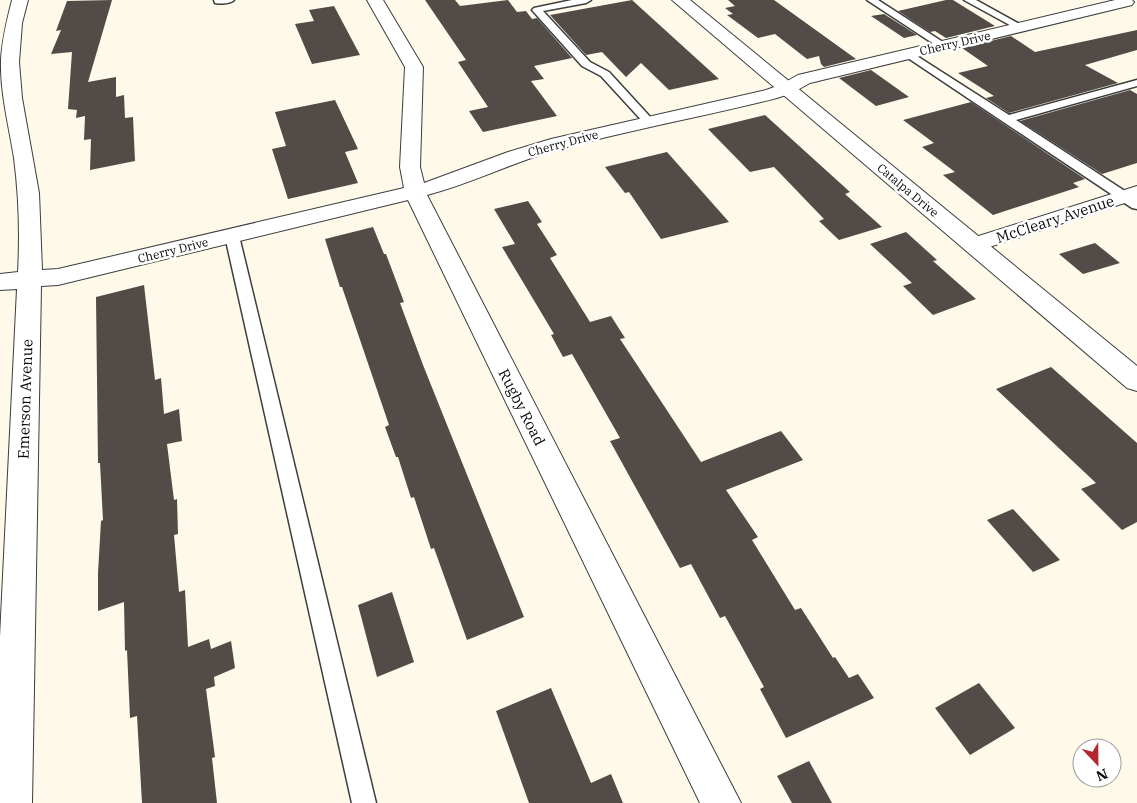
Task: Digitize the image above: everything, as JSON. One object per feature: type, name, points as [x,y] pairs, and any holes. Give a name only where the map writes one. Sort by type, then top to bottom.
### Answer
[{"type":"street","name":"Emerson Avenue","points":[[12,803],[32,255],[24,158],[3,71],[5,42],[13,15],[20,0]]},
{"type":"street","name":"Rugby Road","points":[[375,0],[414,67],[410,166],[415,192],[721,803]]},
{"type":"street","name":"Catalpa Drive","points":[[680,0],[1137,381]]},
{"type":"street","name":"Cherry Drive","points":[[0,282],[75,273],[415,192],[445,184],[515,156],[558,143],[786,89],[804,79],[1129,3]]},
{"type":"street","name":"McCleary Avenue","points":[[974,245],[1133,198]]},
{"type":"lane","points":[[218,1],[229,0]]},
{"type":"lane","points":[[534,5],[586,0]]},
{"type":"lane","points":[[872,0],[944,46]]},
{"type":"lane","points":[[969,0],[1020,28]]},
{"type":"lane","points":[[534,5],[586,64],[605,74],[650,122]]},
{"type":"lane","points":[[909,54],[1007,119],[1133,198]]},
{"type":"lane","points":[[1007,119],[1137,83]]},
{"type":"lane","points":[[232,236],[364,803]]},
{"type":"building","points":[[112,0],[88,82],[116,77],[116,97],[124,95],[125,118],[133,117],[135,161],[90,170],[91,139],[84,140],[85,116],[76,118],[77,110],[68,109],[72,52],[51,54],[61,30],[56,31],[67,1]]},
{"type":"building","points":[[425,0],[455,0],[460,6],[508,0],[517,12],[526,11],[532,19],[537,18],[572,58],[534,66],[544,79],[531,81],[557,116],[483,132],[469,111],[488,107],[458,62],[466,60]]},
{"type":"building","points":[[632,0],[719,79],[669,90],[641,63],[626,77],[602,52],[586,55],[550,15]]},
{"type":"building","points":[[728,0],[774,0],[856,59],[824,67],[819,56],[807,59],[775,34],[758,38],[727,15],[733,14],[725,8],[735,6]]},
{"type":"building","points":[[953,0],[995,26],[946,38],[935,31],[930,32],[898,11]]},
{"type":"building","points":[[334,6],[360,55],[312,64],[295,24],[314,21],[309,10]]},
{"type":"building","points":[[884,14],[917,35],[904,38],[871,16]]},
{"type":"building","points":[[1137,30],[1137,50],[1085,65],[1118,83],[1009,113],[986,98],[994,96],[958,73],[988,66],[962,48],[1011,36],[1035,52]]},
{"type":"building","points":[[871,70],[909,97],[876,106],[839,78]]},
{"type":"building","points":[[1130,90],[1137,94],[1137,163],[1102,174],[1020,121]]},
{"type":"building","points":[[335,100],[358,149],[345,152],[358,183],[288,199],[272,149],[286,146],[275,112]]},
{"type":"building","points":[[971,102],[1085,179],[1073,183],[1079,187],[993,215],[943,175],[955,172],[922,147],[934,143],[903,120]]},
{"type":"building","points":[[765,115],[850,192],[845,194],[882,227],[839,240],[819,221],[824,219],[774,167],[750,172],[708,129]]},
{"type":"building","points":[[667,152],[729,222],[661,239],[629,192],[625,193],[605,167]]},
{"type":"building","points":[[528,201],[542,222],[537,224],[557,255],[550,258],[590,322],[611,316],[625,338],[620,339],[701,462],[781,431],[803,460],[726,490],[758,537],[752,540],[795,610],[801,608],[833,658],[835,657],[849,678],[858,674],[874,698],[786,738],[760,689],[764,687],[725,616],[720,618],[691,564],[680,568],[610,441],[620,438],[572,354],[563,357],[551,335],[554,334],[502,247],[515,244],[494,209]]},
{"type":"building","points":[[373,227],[384,254],[386,254],[404,302],[400,303],[423,365],[524,617],[467,640],[434,548],[431,549],[414,497],[411,498],[398,457],[396,457],[385,427],[389,425],[325,239]]},
{"type":"building","points":[[906,232],[937,260],[933,261],[976,299],[933,315],[903,286],[912,283],[870,244]]},
{"type":"building","points":[[1095,243],[1120,263],[1083,274],[1059,254]]},
{"type":"building","points":[[144,285],[155,380],[161,378],[164,414],[179,409],[182,441],[167,444],[174,500],[177,499],[178,534],[174,535],[179,592],[185,590],[188,647],[209,639],[211,649],[231,641],[235,668],[214,677],[215,686],[206,689],[215,757],[212,758],[217,803],[142,803],[137,716],[130,718],[127,650],[125,651],[124,602],[98,611],[98,573],[101,521],[103,520],[100,463],[98,463],[96,297]]},
{"type":"building","points":[[1051,367],[1137,443],[1137,522],[1122,530],[1081,489],[1096,483],[996,389]]},
{"type":"building","points":[[1013,509],[1060,560],[1033,572],[987,520]]},
{"type":"building","points":[[392,592],[414,662],[377,677],[358,605]]},
{"type":"building","points":[[979,683],[1015,728],[970,755],[935,708]]},
{"type":"building","points":[[551,688],[591,783],[611,774],[623,803],[529,803],[496,711]]},
{"type":"building","points":[[809,761],[832,803],[792,803],[777,776]]}]
